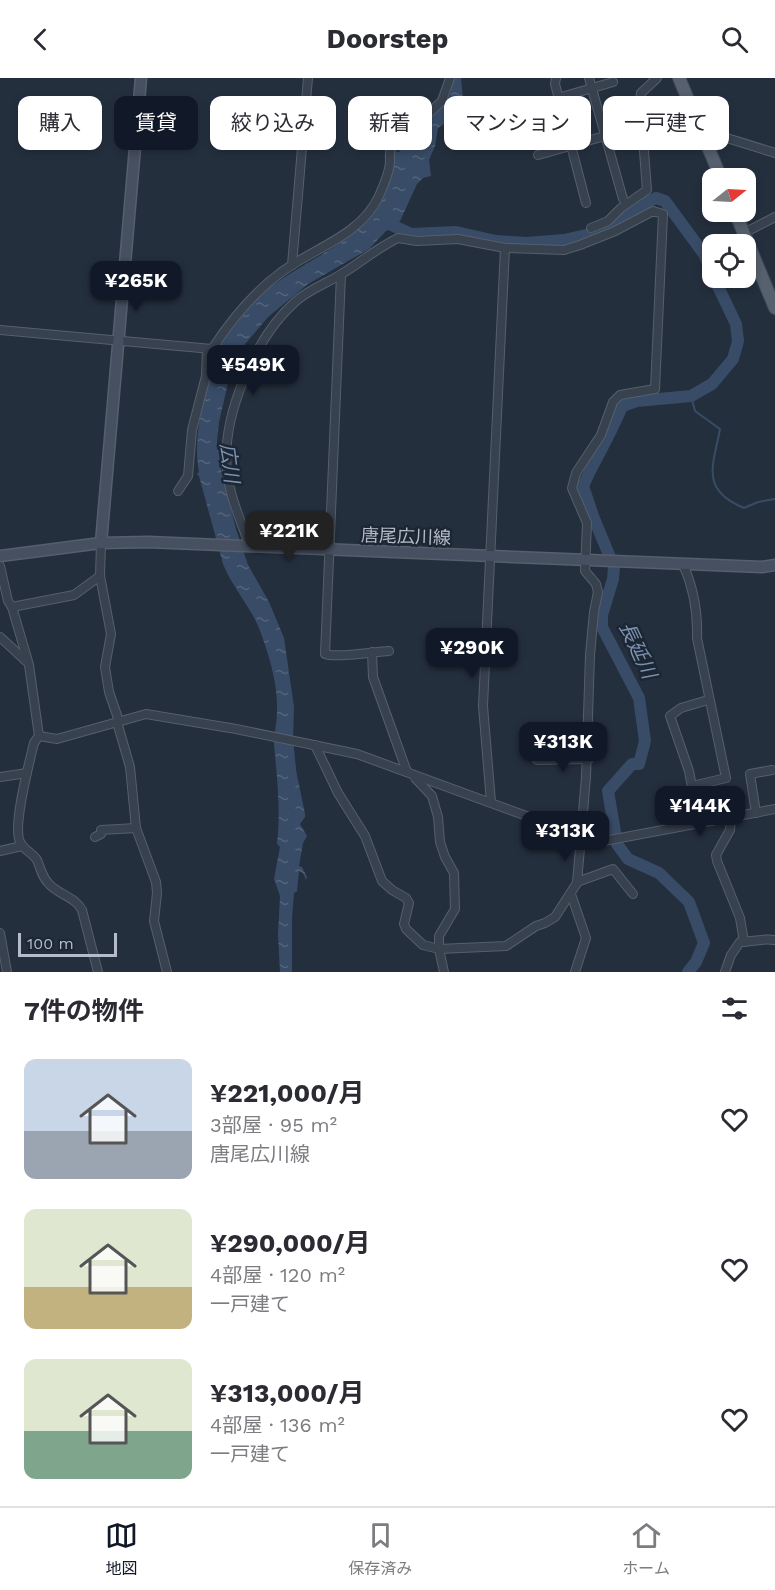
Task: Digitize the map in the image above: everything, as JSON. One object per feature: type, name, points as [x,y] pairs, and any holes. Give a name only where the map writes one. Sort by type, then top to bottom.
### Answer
[{"type":"main road","points":[[101,543],[141,78]]},
{"type":"main road","points":[[679,78],[686,96]]},
{"type":"main road","points":[[709,150],[717,168]]},
{"type":"main road","points":[[739,222],[775,308]]},
{"type":"main road","name":"唐尾広川線","points":[[0,556],[101,543],[148,542],[617,562],[762,567],[775,565]]},
{"type":"street","points":[[292,265],[308,78]]},
{"type":"street","points":[[0,330],[212,349],[233,317],[254,294],[279,273],[347,233],[368,214],[378,197],[390,163],[391,148],[442,101],[450,78]]},
{"type":"street","points":[[556,78],[558,96]]},
{"type":"street","points":[[589,78],[603,127]]},
{"type":"street","points":[[641,96],[641,93],[657,78]]},
{"type":"street","points":[[565,96],[613,82]]},
{"type":"street","points":[[729,136],[775,153]]},
{"type":"street","points":[[538,155],[559,150]]},
{"type":"street","points":[[572,150],[586,203]]},
{"type":"street","points":[[609,150],[622,199]]},
{"type":"street","points":[[591,228],[608,221],[621,208],[647,190],[644,150]]},
{"type":"street","points":[[247,546],[227,473],[226,445],[230,423],[246,373],[274,324],[295,302],[398,238],[417,241],[458,239],[505,248],[564,250],[580,246],[615,231],[653,211],[663,214],[655,389],[620,395],[612,402],[601,435],[576,473],[572,488],[588,530],[588,560],[585,571],[596,584],[598,592],[591,644],[587,759],[581,836],[577,882],[572,894],[555,917],[545,924],[536,926],[506,946],[439,949],[423,945],[406,929],[404,924],[409,903],[406,898],[382,881],[365,836],[338,793],[315,745]]},
{"type":"street","points":[[744,233],[775,217]]},
{"type":"street","points":[[491,802],[483,706],[505,248]]},
{"type":"street","points":[[341,275],[326,654],[333,657],[389,651]]},
{"type":"street","points":[[178,491],[189,476],[192,430],[206,376],[207,349]]},
{"type":"street","points":[[101,543],[100,576],[111,634],[105,667],[130,767],[136,828],[156,882],[154,921],[167,972]]},
{"type":"street","points":[[683,564],[696,598],[698,619],[696,638],[726,778],[692,786]]},
{"type":"street","points":[[0,566],[8,601],[12,607],[28,665],[39,736],[34,743],[27,773],[20,808],[18,838],[22,846],[36,858],[49,885],[78,903],[82,910],[98,972]]},
{"type":"street","points":[[12,607],[74,595],[100,576]]},
{"type":"street","points":[[0,637],[26,662]]},
{"type":"street","points":[[372,652],[373,677],[409,773],[432,796],[438,817],[440,842],[454,873],[455,909],[440,936],[439,949],[444,972]]},
{"type":"street","points":[[699,824],[689,771],[670,716],[681,708],[708,700]]},
{"type":"street","points":[[39,736],[57,739],[146,714],[273,736],[357,754],[581,836],[604,841],[775,809]]},
{"type":"street","points":[[537,760],[587,759]]},
{"type":"street","points":[[756,813],[750,774],[772,770]]},
{"type":"street","points":[[0,777],[27,773]]},
{"type":"street","points":[[731,818],[730,830],[716,855],[740,918],[744,942]]},
{"type":"street","points":[[95,837],[101,834],[101,830],[136,828]]},
{"type":"street","points":[[0,851],[22,846]]},
{"type":"street","points":[[577,882],[613,869],[633,894]]},
{"type":"street","points":[[572,894],[586,938],[574,972]]},
{"type":"street","points":[[0,933],[7,972]]},
{"type":"street","points":[[725,972],[731,955],[740,942],[774,940]]},
{"type":"water","points":[[454,78],[461,78],[463,96],[450,96]]},
{"type":"water","points":[[444,104],[444,124],[438,128],[435,146],[429,160],[431,176],[423,178],[417,184],[400,221],[386,231],[369,249],[308,284],[268,317],[245,344],[239,356],[228,383],[219,422],[217,449],[220,452],[221,470],[236,529],[248,565],[269,602],[284,638],[294,707],[293,738],[296,770],[305,814],[300,824],[307,836],[303,843],[299,866],[302,867],[307,877],[306,880],[303,873],[299,871],[297,891],[294,893],[292,972],[280,972],[278,934],[280,896],[274,879],[280,847],[277,844],[279,806],[274,744],[277,716],[276,690],[259,628],[223,564],[197,474],[199,472],[197,443],[201,414],[211,364],[218,348],[230,331],[249,307],[272,286],[347,238],[363,224],[377,207],[387,186],[393,165],[393,151],[432,150],[432,117]]},
{"type":"waterway","name":"長延川","points":[[385,222],[411,234],[456,232],[496,241],[527,243],[564,240],[595,233],[656,198],[665,201],[702,251]]},
{"type":"waterway","name":"長延川","points":[[688,972],[696,962],[704,943],[689,902],[659,873],[628,859],[617,844],[608,791],[632,764],[639,764],[645,741],[639,698],[602,627],[602,615],[613,579],[614,567],[583,486],[622,406],[637,401],[691,396],[712,384],[733,359],[738,341],[736,324],[719,288]]},
{"type":"waterway","points":[[691,396],[695,411],[720,429],[713,476],[715,485],[721,493],[744,508],[758,502],[775,499]]},
{"type":"water label","name":"広川","points":[[230,463]]}]
